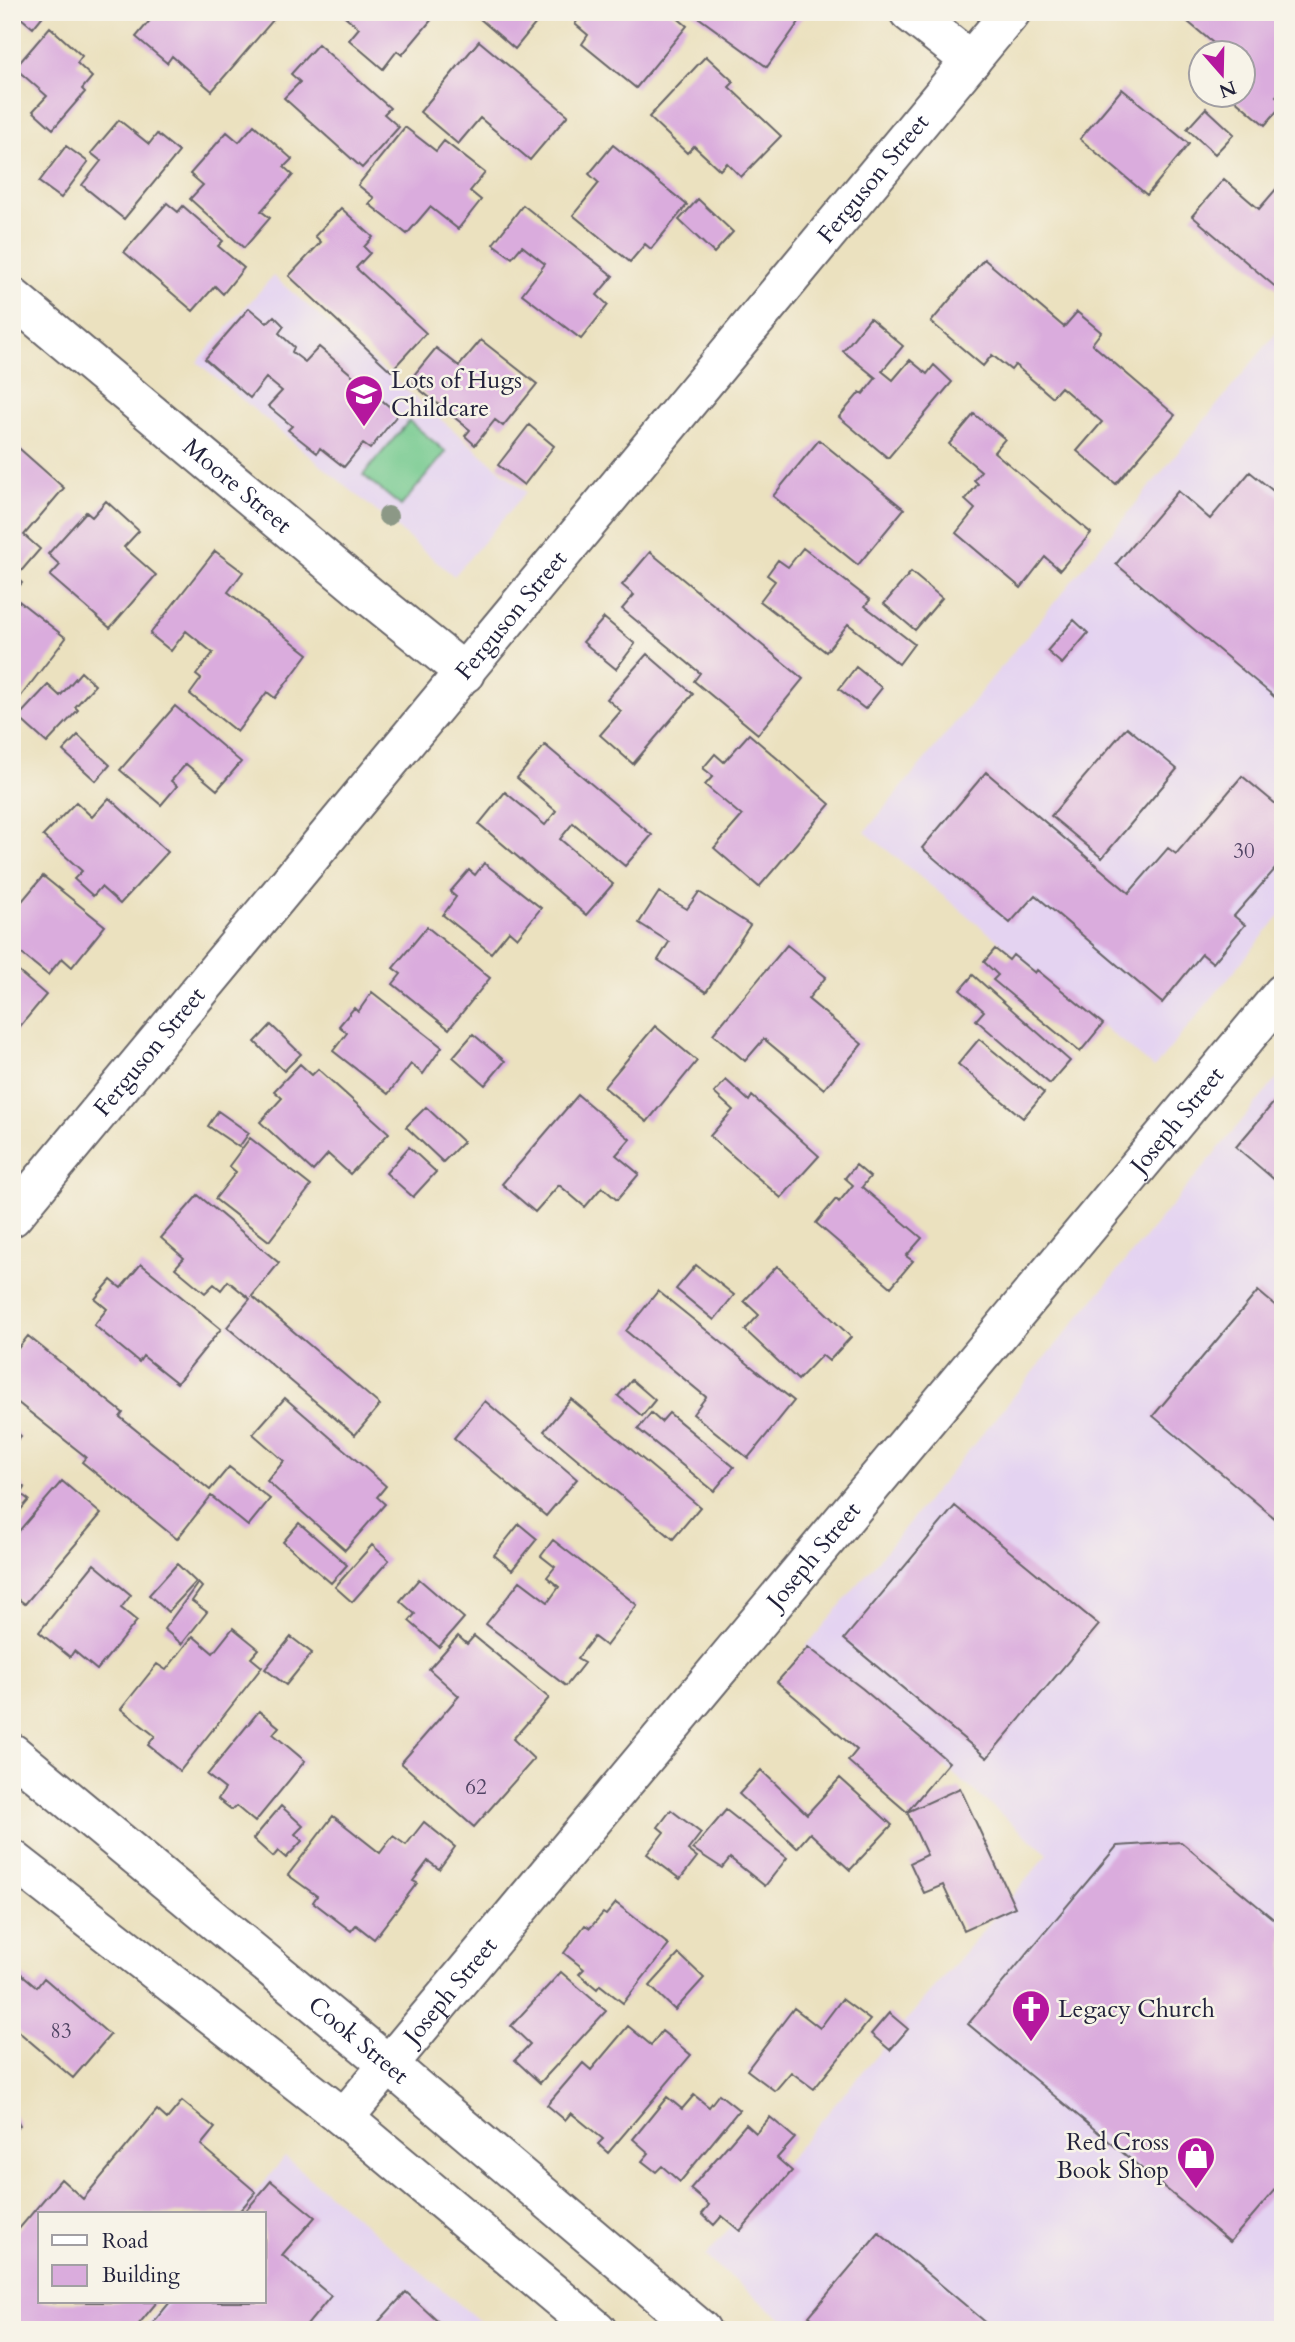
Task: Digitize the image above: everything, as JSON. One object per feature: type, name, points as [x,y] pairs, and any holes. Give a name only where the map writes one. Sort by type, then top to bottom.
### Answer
[{"type":"street","points":[[909,12],[971,61]]},
{"type":"street","name":"Ferguson Street","points":[[12,1217],[1011,12]]},
{"type":"street","name":"Moore Street","points":[[12,297],[465,673]]},
{"type":"street","name":"Joseph Street","points":[[344,2118],[1283,993]]},
{"type":"street","name":"Cook Street","points":[[12,1753],[389,2065],[701,2330]]},
{"type":"street","points":[[12,1859],[344,2118],[597,2330]]},
{"type":"shaded area","name":"Lots of Hugs Childcare","points":[[273,276],[526,492],[454,576],[197,362]]},
{"type":"shaded area","points":[[1283,325],[1283,912],[1154,1068],[865,832]]},
{"type":"shaded area","points":[[1283,1071],[1283,2330],[796,2330],[705,2257],[1048,1854],[805,1648]]},
{"type":"shaded area","points":[[285,2157],[490,2330],[142,2330],[163,2304],[266,2304],[266,2212],[239,2212]]},
{"type":"green space","points":[[409,421],[446,452],[401,506],[363,475]]},
{"type":"building","points":[[14,12],[46,12],[33,28]]},
{"type":"building","points":[[157,12],[280,12],[212,91],[172,56],[167,63],[136,37]]},
{"type":"building","points":[[340,12],[438,12],[402,55],[397,51],[383,69],[349,40],[359,28]]},
{"type":"building","points":[[472,12],[545,12],[515,49]]},
{"type":"building","points":[[584,12],[670,12],[687,26],[636,88],[582,44],[588,35],[575,24]]},
{"type":"building","points":[[691,12],[806,12],[767,67]]},
{"type":"building","points":[[1176,12],[1283,12],[1283,89],[1276,96],[1283,104],[1265,125],[1245,108],[1256,108],[1256,38],[1207,38]]},
{"type":"building","points":[[50,27],[82,56],[77,63],[92,77],[82,89],[85,92],[53,129],[33,111],[47,96],[15,68]]},
{"type":"building","points":[[479,41],[568,115],[530,160],[480,118],[458,144],[420,112]]},
{"type":"building","points":[[318,44],[390,108],[384,114],[399,127],[362,168],[284,98],[300,82],[291,74]]},
{"type":"building","points":[[706,56],[734,82],[729,87],[781,136],[741,177],[727,163],[720,170],[694,146],[687,153],[649,117]]},
{"type":"building","points":[[1122,89],[1189,144],[1147,195],[1080,139]]},
{"type":"building","points":[[1206,108],[1234,134],[1215,154],[1187,129]]},
{"type":"building","points":[[119,120],[149,144],[157,134],[179,152],[124,219],[82,185],[101,161],[91,153]]},
{"type":"building","points":[[254,125],[292,159],[284,167],[293,175],[261,211],[270,218],[244,248],[190,199],[203,185],[190,174],[227,132],[239,142]]},
{"type":"building","points":[[405,127],[436,151],[444,141],[485,173],[470,191],[481,200],[458,229],[430,207],[407,234],[369,204],[374,198],[358,185]]},
{"type":"building","points":[[613,145],[687,205],[651,249],[645,244],[630,262],[573,215],[599,183],[589,174]]},
{"type":"building","points":[[66,146],[88,162],[61,198],[39,182]]},
{"type":"building","points":[[1224,179],[1259,209],[1283,181],[1283,286],[1279,290],[1192,216]]},
{"type":"building","points":[[698,199],[733,232],[714,253],[679,220]]},
{"type":"building","points":[[167,203],[178,212],[183,206],[223,241],[218,246],[244,268],[223,294],[215,286],[193,311],[124,252]]},
{"type":"building","points":[[523,205],[613,276],[597,295],[608,305],[581,339],[522,294],[545,264],[522,246],[512,258],[493,244]]},
{"type":"building","points":[[341,208],[373,237],[364,247],[370,253],[356,268],[426,333],[391,371],[289,276],[321,242],[315,236]]},
{"type":"building","points":[[984,259],[1064,327],[1077,312],[1101,332],[1092,344],[1175,415],[1116,484],[1077,451],[1102,422],[1061,387],[1052,397],[1015,365],[1011,370],[992,355],[983,366],[931,322]]},
{"type":"building","points":[[249,308],[267,323],[274,316],[284,326],[279,333],[294,347],[292,352],[305,362],[319,347],[398,414],[370,449],[363,444],[344,467],[320,448],[317,453],[288,430],[292,426],[268,406],[282,391],[266,378],[250,398],[205,359]]},
{"type":"building","points":[[870,318],[903,346],[882,371],[893,380],[910,360],[927,374],[934,365],[952,382],[888,458],[839,417],[876,378],[843,351]]},
{"type":"building","points":[[481,340],[537,384],[503,426],[495,420],[475,445],[465,436],[470,430],[409,381],[436,348],[459,366]]},
{"type":"building","points":[[974,414],[1005,439],[994,452],[1091,533],[1060,570],[1045,557],[1021,588],[956,533],[975,509],[965,500],[978,484],[974,480],[981,471],[949,444]]},
{"type":"building","points":[[529,425],[554,446],[524,485],[498,465]]},
{"type":"building","points":[[819,440],[904,509],[858,565],[773,496]]},
{"type":"building","points":[[12,442],[64,488],[24,535],[40,549],[16,577],[22,583],[12,594]]},
{"type":"building","points":[[1250,472],[1283,499],[1283,704],[1116,564],[1178,491],[1210,519]]},
{"type":"building","points":[[106,501],[139,531],[124,547],[156,575],[110,628],[50,576],[60,565],[48,554],[86,512],[92,517]]},
{"type":"building","points":[[803,548],[870,600],[865,606],[914,644],[899,664],[848,624],[826,652],[760,601],[775,581],[767,575],[778,560],[788,567]]},
{"type":"building","points":[[215,551],[243,572],[228,592],[308,654],[275,698],[267,692],[237,732],[190,694],[201,679],[196,675],[213,653],[186,631],[171,651],[150,634]]},
{"type":"building","points":[[650,552],[803,679],[758,734],[694,681],[700,673],[622,609],[634,595],[622,585]]},
{"type":"building","points":[[911,572],[942,598],[915,630],[884,604]]},
{"type":"building","points":[[19,601],[66,638],[18,700],[12,696],[12,611]]},
{"type":"building","points":[[604,618],[635,644],[616,669],[583,642]]},
{"type":"building","points":[[1074,620],[1088,633],[1062,664],[1047,651]]},
{"type":"building","points":[[647,654],[693,694],[633,764],[600,735],[621,711],[607,699]]},
{"type":"building","points":[[856,667],[882,688],[865,709],[839,689]]},
{"type":"building","points":[[81,672],[95,685],[75,707],[78,710],[47,743],[18,717],[48,685],[60,696]]},
{"type":"building","points":[[175,706],[241,762],[217,790],[186,764],[171,781],[177,786],[161,805],[120,770]]},
{"type":"building","points":[[1127,727],[1177,769],[1102,858],[1051,816]]},
{"type":"building","points":[[749,734],[830,804],[759,887],[714,848],[742,816],[705,785],[713,776],[703,768],[715,754],[724,762]]},
{"type":"building","points":[[78,735],[110,765],[96,781],[63,751]]},
{"type":"building","points":[[545,745],[652,835],[625,866],[573,823],[560,839],[613,884],[586,915],[479,824],[505,792],[545,825],[556,811],[517,778]]},
{"type":"building","points":[[986,772],[1129,893],[1168,848],[1176,854],[1242,776],[1283,810],[1283,860],[1234,916],[1245,925],[1213,963],[1202,954],[1162,1003],[1035,895],[1010,923],[922,848]]},
{"type":"building","points":[[109,798],[168,852],[120,904],[101,887],[93,896],[74,879],[82,871],[43,836],[76,802],[92,817]]},
{"type":"building","points":[[484,863],[541,908],[517,938],[509,931],[491,953],[443,915],[456,897],[450,892],[469,870],[475,875]]},
{"type":"building","points":[[43,876],[105,926],[72,967],[62,958],[48,975],[12,946],[12,902],[18,906]]},
{"type":"building","points":[[659,892],[687,909],[699,892],[750,925],[706,992],[658,960],[669,942],[639,923]]},
{"type":"building","points":[[427,927],[490,978],[449,1029],[393,984],[401,974],[393,968]]},
{"type":"building","points":[[787,945],[826,977],[808,999],[862,1044],[824,1089],[764,1039],[745,1061],[713,1034]]},
{"type":"building","points":[[995,949],[1009,960],[1013,955],[1035,973],[1037,970],[1103,1024],[1080,1052],[993,980],[998,975],[984,962]]},
{"type":"building","points":[[12,966],[46,995],[12,1036]]},
{"type":"building","points":[[973,975],[1070,1061],[1050,1084],[976,1020],[984,1011],[960,990]]},
{"type":"building","points":[[372,992],[442,1047],[423,1074],[411,1064],[388,1094],[333,1051],[347,1033],[339,1026],[354,1008],[358,1012]]},
{"type":"building","points":[[271,1025],[301,1054],[284,1071],[255,1042]]},
{"type":"building","points":[[655,1026],[697,1061],[647,1122],[604,1087]]},
{"type":"building","points":[[473,1034],[505,1061],[485,1085],[453,1057]]},
{"type":"building","points":[[979,1039],[1044,1093],[1023,1118],[958,1064]]},
{"type":"building","points":[[300,1064],[312,1075],[318,1069],[389,1133],[350,1174],[328,1154],[313,1171],[260,1122],[282,1098],[274,1091]]},
{"type":"building","points":[[726,1080],[749,1101],[752,1096],[819,1156],[781,1198],[710,1136],[733,1110],[714,1093]]},
{"type":"building","points":[[578,1095],[630,1139],[616,1155],[639,1174],[617,1200],[602,1187],[585,1207],[559,1185],[535,1212],[502,1184]]},
{"type":"building","points":[[1275,1101],[1283,1108],[1283,1187],[1236,1147]]},
{"type":"building","points":[[426,1107],[463,1142],[443,1162],[406,1127]]},
{"type":"building","points":[[218,1111],[249,1133],[239,1147],[208,1126]]},
{"type":"building","points":[[250,1138],[311,1186],[269,1241],[215,1199],[236,1172],[229,1166]]},
{"type":"building","points":[[409,1147],[436,1172],[413,1197],[386,1173]]},
{"type":"building","points":[[856,1165],[870,1177],[862,1187],[922,1238],[906,1256],[913,1261],[891,1287],[816,1223],[836,1199],[839,1202],[853,1185],[845,1178]]},
{"type":"building","points":[[198,1195],[279,1263],[252,1296],[380,1405],[355,1435],[227,1327],[250,1299],[228,1281],[221,1290],[214,1284],[205,1293],[175,1268],[184,1258],[161,1238]]},
{"type":"building","points":[[141,1264],[221,1329],[177,1383],[143,1356],[139,1362],[94,1325],[107,1309],[95,1299],[111,1280],[121,1288]]},
{"type":"building","points":[[696,1265],[734,1295],[714,1320],[676,1289]]},
{"type":"building","points":[[777,1266],[851,1337],[829,1361],[822,1355],[798,1380],[745,1330],[759,1315],[744,1301]]},
{"type":"building","points":[[658,1291],[794,1401],[748,1458],[693,1414],[706,1397],[626,1331]]},
{"type":"building","points":[[1258,1291],[1283,1312],[1283,1525],[1153,1416]]},
{"type":"building","points":[[28,1336],[123,1413],[120,1417],[210,1490],[229,1467],[270,1499],[248,1526],[211,1496],[177,1539],[82,1462],[86,1457],[12,1398],[12,1356]]},
{"type":"building","points":[[632,1380],[655,1400],[642,1416],[618,1396]]},
{"type":"building","points":[[285,1398],[386,1486],[377,1497],[385,1504],[345,1550],[267,1481],[284,1461],[253,1434]]},
{"type":"building","points":[[571,1399],[700,1507],[673,1539],[544,1431]]},
{"type":"building","points":[[485,1401],[577,1479],[546,1516],[454,1438]]},
{"type":"building","points":[[651,1413],[661,1422],[669,1413],[734,1467],[714,1491],[638,1429]]},
{"type":"building","points":[[12,1428],[21,1436],[12,1446]]},
{"type":"building","points":[[12,1477],[25,1488],[21,1494],[29,1500],[12,1520]]},
{"type":"building","points":[[62,1481],[101,1514],[25,1604],[12,1594],[12,1539]]},
{"type":"building","points":[[955,1506],[1099,1625],[987,1758],[844,1639]]},
{"type":"building","points":[[299,1523],[347,1565],[331,1583],[283,1542]]},
{"type":"building","points":[[519,1524],[537,1539],[512,1570],[494,1555]]},
{"type":"building","points":[[553,1540],[637,1605],[606,1646],[594,1637],[577,1659],[584,1663],[566,1686],[486,1624],[520,1581],[548,1602],[559,1587],[547,1577],[555,1567],[541,1556]]},
{"type":"building","points":[[372,1545],[389,1560],[352,1602],[335,1587]]},
{"type":"building","points":[[94,1564],[131,1595],[121,1608],[137,1621],[97,1670],[74,1651],[70,1657],[39,1632]]},
{"type":"building","points":[[177,1564],[196,1582],[168,1612],[149,1595]]},
{"type":"building","points":[[419,1579],[464,1618],[439,1647],[409,1621],[415,1614],[400,1601]]},
{"type":"building","points":[[198,1583],[202,1587],[192,1601],[207,1612],[182,1644],[164,1629]]},
{"type":"building","points":[[233,1628],[259,1649],[251,1658],[262,1667],[180,1771],[148,1745],[155,1736],[121,1709],[157,1664],[166,1670],[193,1636],[213,1653]]},
{"type":"building","points":[[458,1636],[467,1644],[474,1636],[549,1698],[513,1739],[534,1759],[474,1827],[401,1763],[459,1696],[429,1669]]},
{"type":"building","points":[[291,1637],[312,1653],[286,1685],[265,1669]]},
{"type":"building","points":[[808,1647],[863,1689],[949,1762],[907,1812],[848,1761],[857,1750],[777,1682]]},
{"type":"building","points":[[259,1711],[279,1727],[273,1734],[305,1761],[255,1822],[236,1806],[232,1810],[218,1799],[225,1789],[207,1775]]},
{"type":"building","points":[[761,1770],[807,1814],[840,1778],[892,1825],[850,1870],[810,1833],[797,1848],[739,1794]]},
{"type":"building","points":[[960,1788],[1015,1907],[964,1930],[943,1885],[924,1893],[910,1863],[927,1855],[907,1812]]},
{"type":"building","points":[[281,1806],[303,1826],[295,1834],[302,1841],[286,1858],[278,1851],[273,1857],[253,1839]]},
{"type":"building","points":[[671,1810],[701,1833],[688,1850],[697,1857],[680,1879],[647,1854],[664,1832],[658,1827]]},
{"type":"building","points":[[726,1810],[787,1858],[765,1886],[730,1858],[722,1868],[693,1849]]},
{"type":"building","points":[[333,1816],[380,1853],[393,1836],[406,1845],[424,1822],[455,1847],[439,1869],[428,1861],[413,1881],[417,1883],[374,1939],[356,1925],[351,1931],[313,1902],[317,1896],[288,1875]]},
{"type":"building","points":[[1181,1842],[1283,1927],[1283,2180],[1230,2242],[968,2024],[1117,1846]]},
{"type":"building","points":[[616,1903],[669,1945],[623,2003],[600,1985],[597,1989],[579,1974],[584,1969],[564,1953],[585,1925],[590,1928]]},
{"type":"building","points":[[679,1954],[704,1978],[675,2010],[650,1986]]},
{"type":"building","points":[[12,1966],[37,1987],[44,1978],[110,2035],[73,2078],[12,2026]]},
{"type":"building","points":[[561,1972],[606,2011],[540,2083],[515,2060],[530,2044],[511,2026]]},
{"type":"building","points":[[842,1999],[870,2020],[814,2089],[791,2072],[775,2091],[747,2070],[794,2008],[820,2028]]},
{"type":"building","points":[[889,2013],[908,2029],[890,2050],[871,2034]]},
{"type":"building","points":[[628,2026],[651,2045],[662,2031],[691,2055],[608,2153],[598,2144],[603,2139],[571,2113],[565,2120],[547,2105],[583,2063],[591,2070]]},
{"type":"building","points":[[719,2094],[739,2110],[680,2182],[662,2166],[656,2172],[642,2161],[649,2153],[633,2139],[667,2097],[682,2109],[694,2095],[709,2107]]},
{"type":"building","points":[[182,2101],[215,2128],[201,2145],[256,2192],[239,2212],[38,2212],[38,2304],[155,2304],[134,2330],[12,2330],[12,2237],[61,2179],[83,2199],[157,2110],[167,2119]]},
{"type":"building","points":[[12,2111],[20,2125],[12,2134]]},
{"type":"building","points":[[770,2117],[795,2138],[777,2158],[792,2171],[740,2231],[722,2216],[714,2225],[702,2214],[709,2205],[690,2189],[746,2124],[756,2133]]},
{"type":"building","points":[[271,2181],[315,2217],[282,2255],[331,2296],[303,2330],[147,2330],[168,2304],[266,2304],[266,2212],[245,2212]]},
{"type":"building","points":[[879,2233],[995,2330],[826,2330],[809,2316]]},
{"type":"building","points":[[406,2292],[447,2330],[371,2330]]},
{"type":"place","name":"Lots of Hugs Childcare","points":[[364,428]]},
{"type":"place","name":"Legacy Church","points":[[1031,2043]]},
{"type":"place","name":"Red Cross Book Shop","points":[[1196,2190]]}]
